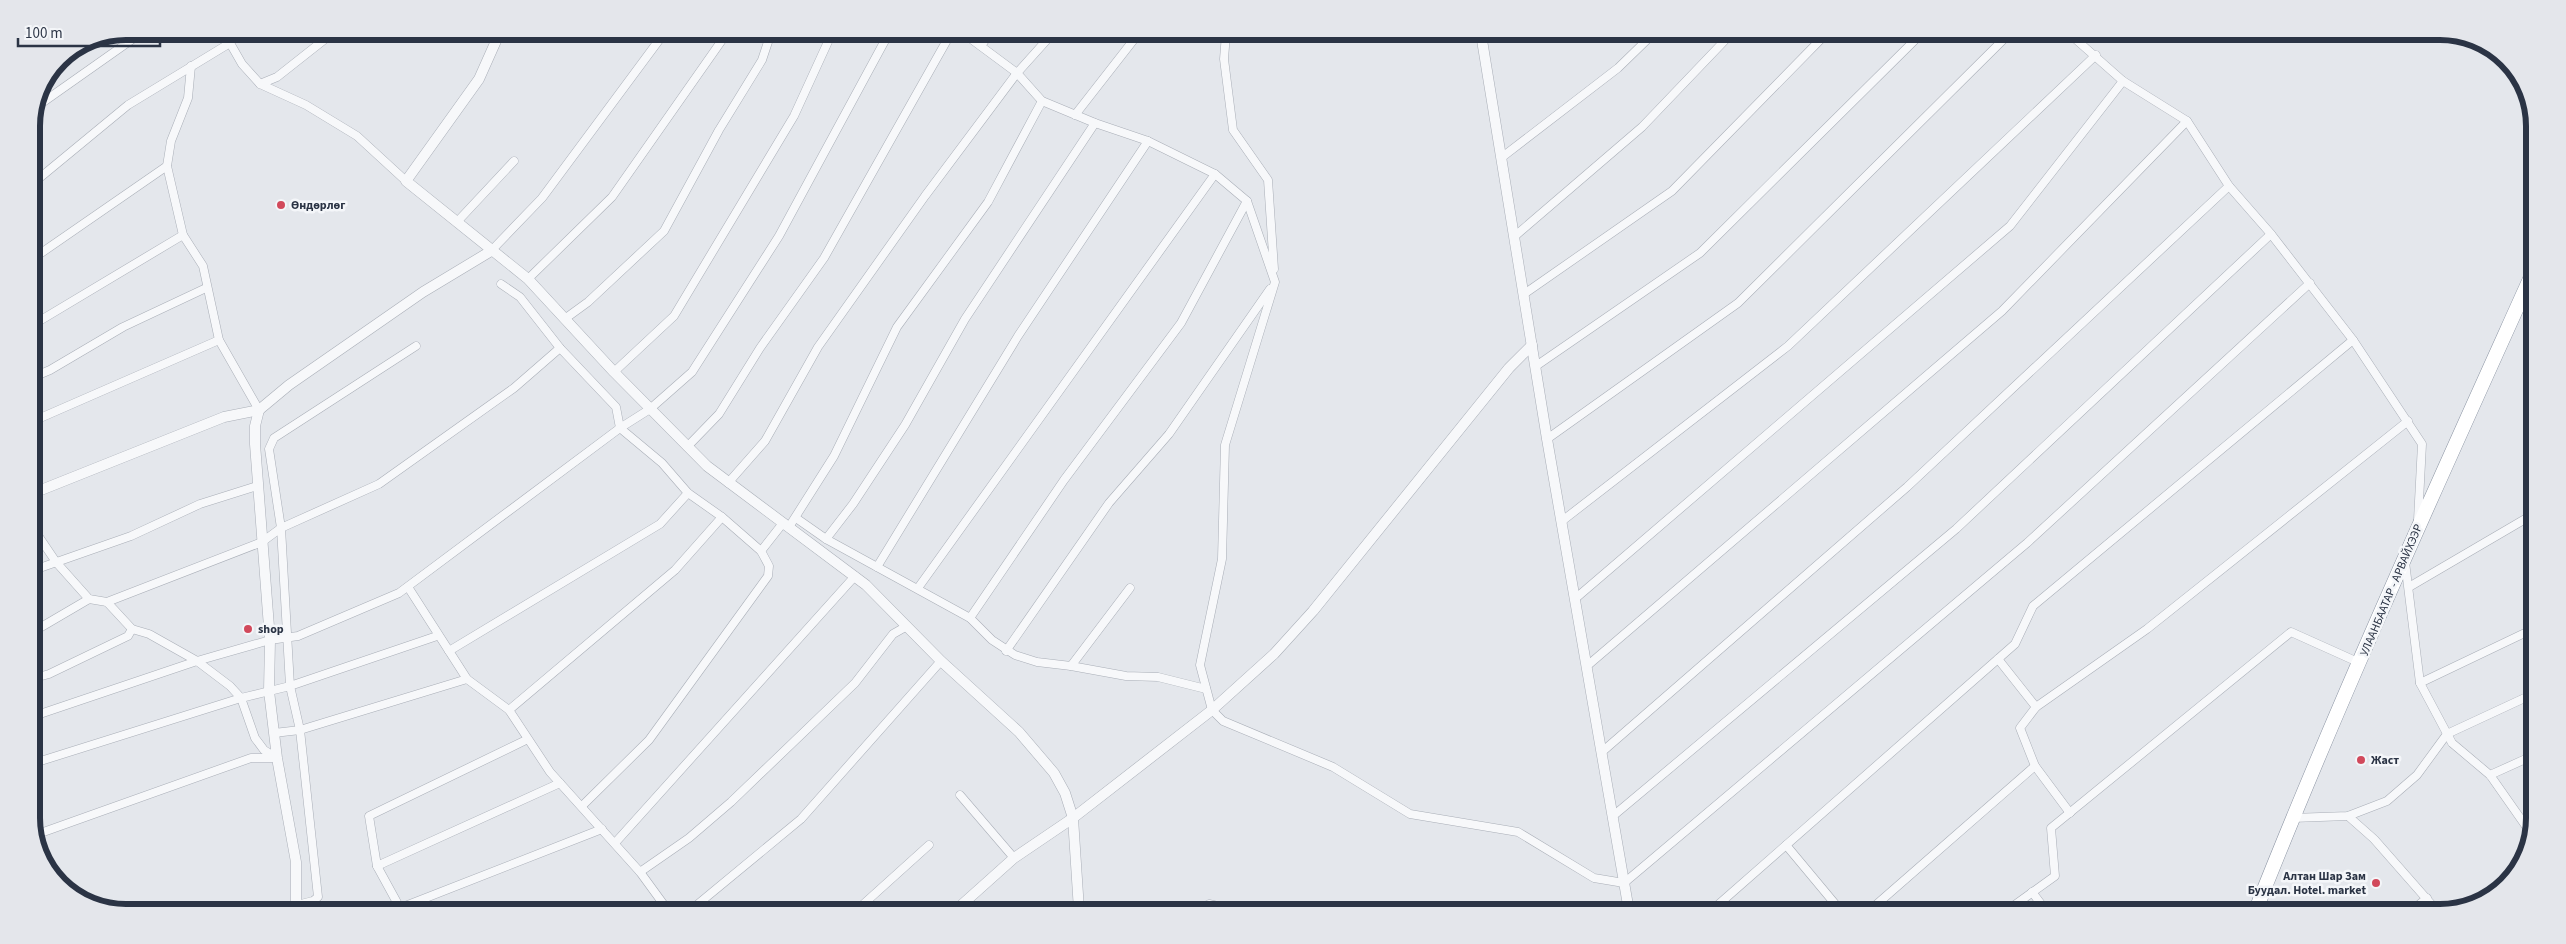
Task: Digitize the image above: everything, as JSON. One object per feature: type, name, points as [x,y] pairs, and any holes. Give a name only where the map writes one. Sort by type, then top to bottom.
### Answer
[{"type":"highway","name":"УЛААНБААТАР - АРВАЙХЭЭР","points":[[2258,904],[2292,818],[2404,558],[2526,288]]},
{"type":"street","points":[[45,100],[131,40]]},
{"type":"street","points":[[40,178],[128,105],[230,43],[232,40]]},
{"type":"street","points":[[260,84],[277,78],[324,40]]},
{"type":"street","points":[[406,181],[479,79],[496,40]]},
{"type":"street","points":[[40,491],[224,418],[259,410],[288,385],[423,292],[491,251],[542,198],[659,40]]},
{"type":"street","points":[[528,279],[612,197],[723,40]]},
{"type":"street","points":[[566,318],[588,302],[664,231],[720,130],[762,60],[769,40]]},
{"type":"street","points":[[614,372],[674,316],[794,116],[829,40]]},
{"type":"street","points":[[40,714],[197,661],[270,640],[298,636],[400,594],[620,428],[650,409],[692,372],[780,236],[884,40]]},
{"type":"street","points":[[687,447],[720,414],[760,348],[824,258],[948,40]]},
{"type":"street","points":[[972,40],[1017,73],[1042,101],[1095,123],[1148,141],[1215,174],[1246,201],[1275,282]]},
{"type":"street","points":[[981,46],[985,40]]},
{"type":"street","points":[[728,483],[765,441],[818,347],[925,196],[1017,73],[1047,40]]},
{"type":"street","points":[[1075,115],[1135,40]]},
{"type":"street","points":[[1226,40],[1224,59],[1232,130],[1268,180],[1275,282],[1225,445],[1222,559],[1200,665],[1212,710],[1223,721],[1332,767],[1410,814],[1518,832],[1559,854],[1594,878],[1624,883],[2027,543],[2310,283]]},
{"type":"street","points":[[1482,40],[1547,439],[1628,904]]},
{"type":"street","points":[[1501,158],[1618,68],[1647,40]]},
{"type":"street","points":[[1515,236],[1642,127],[1725,40]]},
{"type":"street","points":[[1524,294],[1672,191],[1820,40]]},
{"type":"street","points":[[1536,366],[1700,254],[1915,40]]},
{"type":"street","points":[[1547,439],[1738,303],[2003,40]]},
{"type":"street","points":[[2077,40],[2123,81],[2187,121],[2229,186],[2310,283],[2353,340],[2422,444],[2418,527]]},
{"type":"street","points":[[230,43],[242,64],[260,84],[306,105],[357,136],[406,181],[528,279],[687,447],[728,483],[855,576],[941,661],[1019,732],[1054,772],[1065,793],[1073,818],[1079,904]]},
{"type":"street","points":[[1562,521],[1788,346],[2096,55]]},
{"type":"street","points":[[192,66],[188,98],[171,141],[167,166],[184,234],[203,266],[206,288],[219,340],[259,410],[255,426],[257,486],[270,640],[269,691],[277,758],[296,862],[296,904]]},
{"type":"street","points":[[1576,598],[2010,226],[2123,81]]},
{"type":"street","points":[[761,551],[786,525],[796,518],[834,456],[897,327],[988,202],[1042,101]]},
{"type":"street","points":[[1587,666],[2002,311],[2187,121]]},
{"type":"street","points":[[826,539],[853,504],[905,425],[965,319],[1095,123]]},
{"type":"street","points":[[877,567],[1018,336],[1148,141]]},
{"type":"street","points":[[456,222],[514,161]]},
{"type":"street","points":[[40,254],[167,166]]},
{"type":"street","points":[[918,588],[1215,174]]},
{"type":"street","points":[[1602,751],[1907,487],[2229,186]]},
{"type":"street","points":[[970,618],[1064,480],[1181,323],[1246,201]]},
{"type":"street","points":[[40,321],[184,234]]},
{"type":"street","points":[[1613,816],[1956,529],[2270,234]]},
{"type":"street","points":[[1006,651],[1109,503],[1169,434],[1275,282]]},
{"type":"street","points":[[501,284],[520,298],[560,348],[616,407],[620,428],[636,444],[662,463],[688,493],[722,517],[761,551],[768,566],[768,576],[649,740],[582,806]]},
{"type":"street","points":[[40,374],[123,328],[206,288]]},
{"type":"street","points":[[40,418],[219,340]]},
{"type":"street","points":[[1719,904],[2015,644],[2033,606],[2353,340]]},
{"type":"street","points":[[964,904],[1014,858],[1073,818],[1212,710],[1274,654],[1313,611],[1509,368],[1532,345]]},
{"type":"street","points":[[303,904],[313,901],[318,897],[300,730],[290,686],[286,638],[282,528],[269,449],[274,438],[416,346]]},
{"type":"street","points":[[40,537],[56,562],[89,599],[107,602],[262,542],[282,528],[379,484],[514,388],[560,348]]},
{"type":"street","points":[[2070,813],[2035,766],[2020,728],[2036,707],[2147,629],[2408,421]]},
{"type":"street","points":[[40,568],[131,536],[200,504],[257,486]]},
{"type":"street","points":[[449,651],[660,524],[688,493]]},
{"type":"street","points":[[509,710],[675,570],[722,517]]},
{"type":"street","points":[[796,518],[826,539],[970,618],[1006,651],[1036,662],[1126,676],[1158,677],[1206,689]]},
{"type":"street","points":[[2410,587],[2526,519]]},
{"type":"street","points":[[2404,558],[2410,587],[2420,683],[2452,743],[2490,775],[2525,825]]},
{"type":"street","points":[[615,843],[855,576]]},
{"type":"street","points":[[408,587],[437,636],[467,679],[509,710],[526,740],[560,783],[640,872],[663,904]]},
{"type":"street","points":[[1071,666],[1130,588]]},
{"type":"street","points":[[40,628],[89,599]]},
{"type":"street","points":[[107,602],[132,629],[149,634],[197,661],[230,686],[241,698],[255,738],[264,750],[277,758]]},
{"type":"street","points":[[640,872],[689,838],[731,802],[855,683],[893,634],[907,626]]},
{"type":"street","points":[[40,677],[128,636],[132,629]]},
{"type":"street","points":[[2016,904],[2055,876],[2051,828],[2291,632],[2360,663]]},
{"type":"street","points":[[2420,683],[2526,632]]},
{"type":"street","points":[[40,761],[241,698],[290,686],[437,636]]},
{"type":"street","points":[[1998,659],[2036,707]]},
{"type":"street","points":[[698,904],[801,819],[941,661]]},
{"type":"street","points":[[274,733],[300,730],[467,679]]},
{"type":"street","points":[[2292,818],[2348,816],[2387,800],[2417,775],[2447,734],[2526,697]]},
{"type":"street","points":[[398,904],[377,866],[369,816],[526,740]]},
{"type":"street","points":[[42,833],[251,758],[277,758]]},
{"type":"street","points":[[2490,775],[2526,758]]},
{"type":"street","points":[[1878,904],[2035,766]]},
{"type":"street","points":[[377,866],[560,783]]},
{"type":"street","points":[[960,796],[1014,858]]},
{"type":"street","points":[[2348,816],[2374,839],[2432,904]]},
{"type":"street","points":[[410,904],[602,829]]},
{"type":"street","points":[[864,904],[929,845]]},
{"type":"street","points":[[1786,845],[1835,904]]},
{"type":"street","points":[[2032,892],[2040,904]]},
{"type":"street","points":[[2420,904],[2427,898]]},
{"type":"place","name":"Өндөрлөг","points":[[281,205]]},
{"type":"place","name":"shop","points":[[248,629]]},
{"type":"place","name":"Жаст","points":[[2361,760]]},
{"type":"place","name":"Алтан Шар Зам Буудал. Hotel. market","points":[[2376,883]]}]
